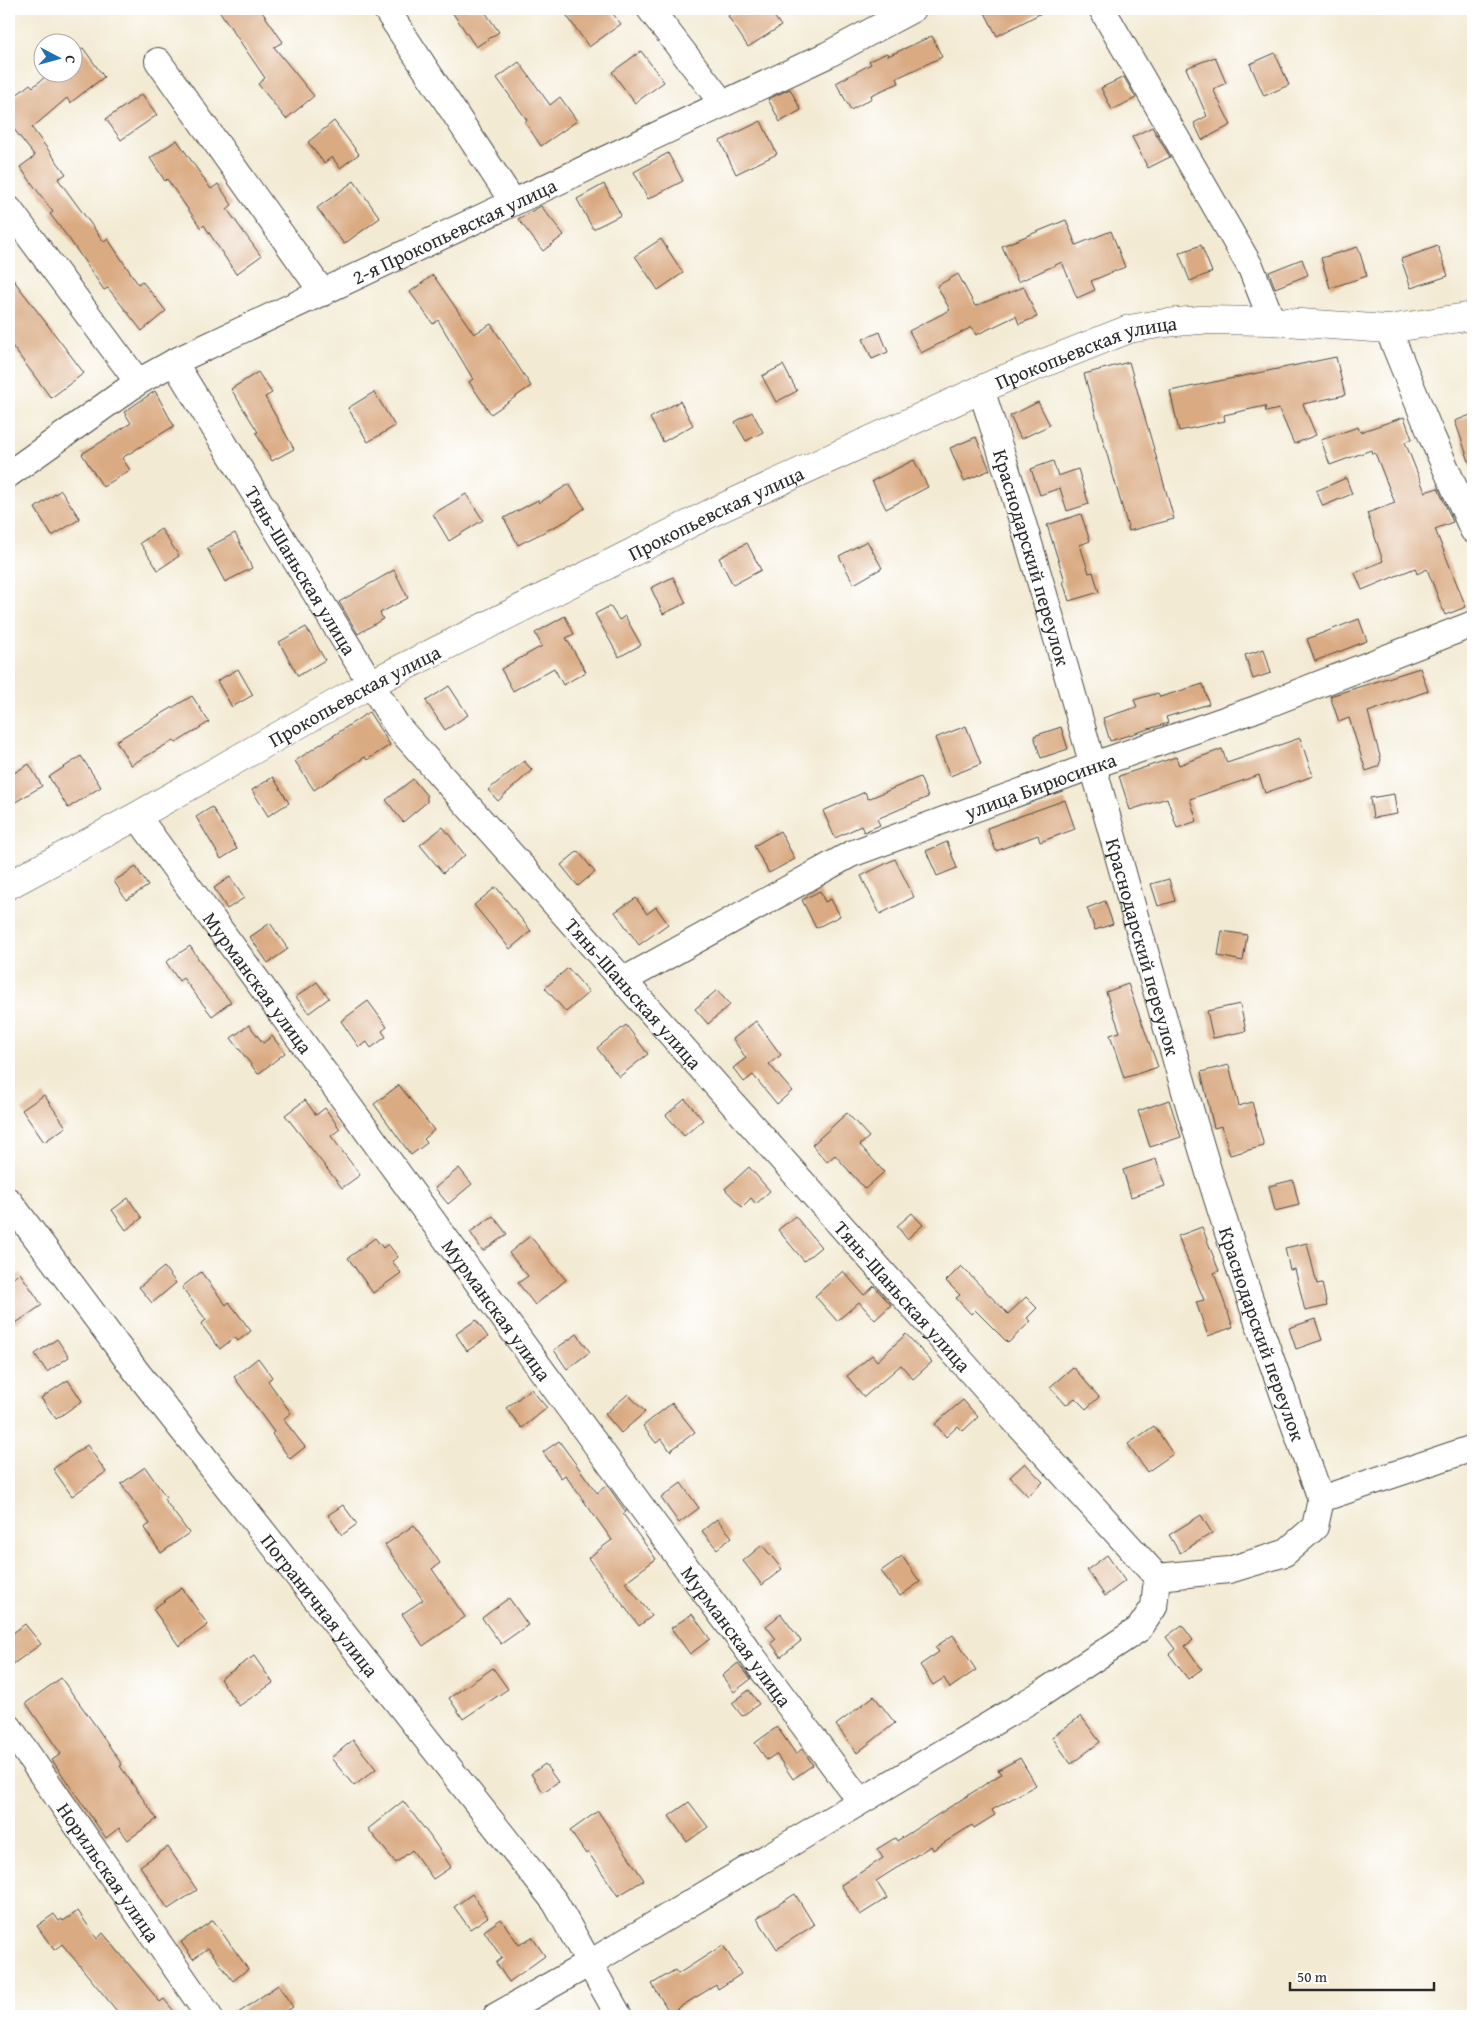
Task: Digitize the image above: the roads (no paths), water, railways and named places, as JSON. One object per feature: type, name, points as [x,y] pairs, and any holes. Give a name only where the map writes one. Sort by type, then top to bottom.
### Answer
[{"type":"main road","name":"Прокопьевская улица","points":[[9,885],[137,816],[370,684],[717,510],[982,389],[1129,329],[1200,320],[1272,321],[1388,330],[1473,316]]},
{"type":"street","points":[[386,9],[513,202]]},
{"type":"street","points":[[650,9],[723,104]]},
{"type":"street","name":"2-я Прокопьевская улица","points":[[9,474],[138,382],[174,362],[827,55],[913,9]]},
{"type":"street","points":[[1102,9],[1251,268],[1272,321]]},
{"type":"street","points":[[158,61],[323,293]]},
{"type":"street","points":[[9,209],[138,382]]},
{"type":"street","points":[[1388,330],[1473,530]]},
{"type":"street","name":"Тянь-Шаньская улица","points":[[174,362],[397,726],[995,1399],[1157,1577]]},
{"type":"street","name":"Краснодарский переулок","points":[[982,389],[1094,765],[1201,1147],[1261,1331],[1321,1499]]},
{"type":"street","name":"улица Бирюсинка","points":[[624,980],[851,854],[1094,765],[1253,710],[1473,624]]},
{"type":"street","name":"Мурманская улица","points":[[137,816],[654,1524],[860,1801]]},
{"type":"street","name":"Пограничная улица","points":[[9,1201],[136,1371],[555,1902],[619,2016]]},
{"type":"street","points":[[496,2016],[590,1963],[1041,1694],[1139,1629],[1154,1607],[1157,1577],[1229,1570],[1285,1553],[1315,1527],[1321,1499],[1473,1448]]},
{"type":"street","name":"Норильская улица","points":[[9,1727],[209,2016]]}]
